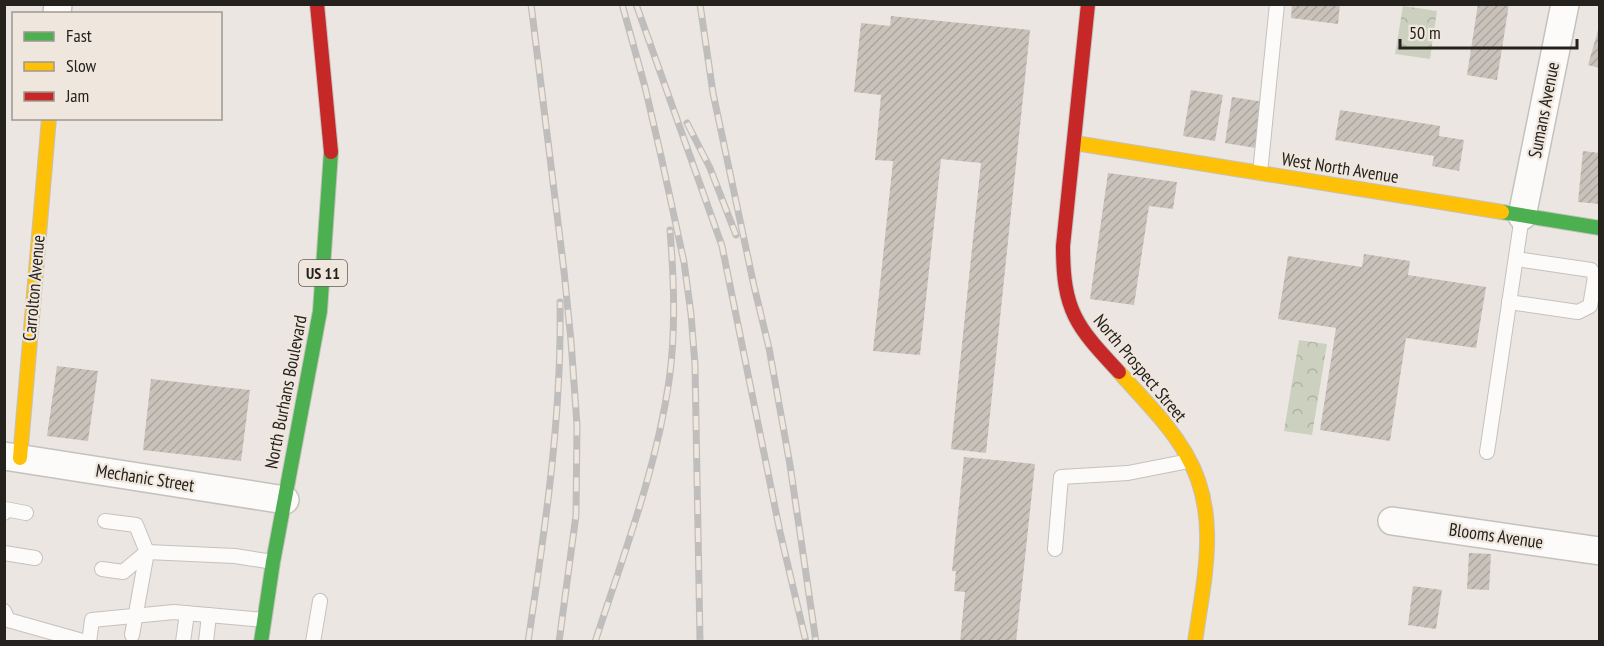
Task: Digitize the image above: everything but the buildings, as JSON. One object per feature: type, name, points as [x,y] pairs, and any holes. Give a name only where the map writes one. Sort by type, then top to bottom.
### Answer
[{"type":"main road","name":"North Burhans Boulevard","points":[[261,642],[273,562],[320,311],[331,146],[317,4]]},
{"type":"main road","name":"North Prospect Street","points":[[1088,4],[1063,246],[1064,278],[1068,303],[1088,339],[1176,437],[1191,460],[1203,489],[1207,516],[1207,550],[1195,642]]},
{"type":"main road","name":"Carrolton Avenue","points":[[12,457],[49,120]]},
{"type":"main road","name":"West North Avenue","points":[[1075,143],[1599,228]]},
{"type":"street","name":"Sumans Avenue","points":[[1522,216],[1565,4]]},
{"type":"street","name":"Mechanic Street","points":[[12,457],[285,500]]},
{"type":"street","name":"Blooms Avenue","points":[[1392,521],[1599,551]]},
{"type":"lane","points":[[1260,173],[1277,4]]},
{"type":"lane","points":[[1486,452],[1522,216]]},
{"type":"lane","points":[[1509,302],[1578,312],[1590,306],[1595,277],[1591,270],[1516,259]]},
{"type":"lane","points":[[1055,549],[1061,477],[1128,473],[1191,460]]},
{"type":"lane","points":[[5,511],[26,513]]},
{"type":"lane","points":[[105,521],[135,525],[147,552],[132,635]]},
{"type":"lane","points":[[102,569],[123,572],[147,552],[235,556],[273,562]]},
{"type":"lane","points":[[4,553],[35,558]]},
{"type":"lane","points":[[313,642],[320,601]]},
{"type":"lane","points":[[4,611],[8,620],[87,642],[92,620],[174,612],[264,620]]},
{"type":"lane","points":[[183,642],[187,613]]},
{"type":"lane","points":[[206,642],[209,615]]},
{"type":"green space","points":[[1403,6],[1437,11],[1430,59],[1395,54]]},
{"type":"green space","points":[[1299,340],[1327,344],[1312,435],[1284,431]]},
{"type":"railway","points":[[531,4],[564,271],[577,425],[576,515],[559,642]]},
{"type":"railway","points":[[622,4],[661,156],[684,262],[691,314],[695,365],[700,642]]},
{"type":"railway","points":[[636,4],[722,246],[780,532],[806,642]]},
{"type":"railway","points":[[700,4],[713,93],[769,348],[790,465],[816,642]]},
{"type":"railway","points":[[687,123],[710,168],[736,235]]},
{"type":"railway","points":[[595,642],[638,513],[663,415],[669,381],[673,325],[670,230]]},
{"type":"railway","points":[[528,642],[546,515],[555,430],[560,302]]},
{"type":"traffic: fast","points":[[261,642],[273,562],[320,311],[331,152]]},
{"type":"traffic: fast","points":[[1502,212],[1600,228]]},
{"type":"traffic: slow","points":[[20,458],[49,120]]},
{"type":"traffic: slow","points":[[1075,143],[1502,212]]},
{"type":"traffic: slow","points":[[1119,372],[1171,432],[1197,476],[1207,523],[1207,546],[1195,642]]},
{"type":"traffic: jam","points":[[317,4],[331,152]]},
{"type":"traffic: jam","points":[[1088,4],[1063,246],[1064,268],[1069,302],[1075,316],[1092,342],[1119,372]]}]
